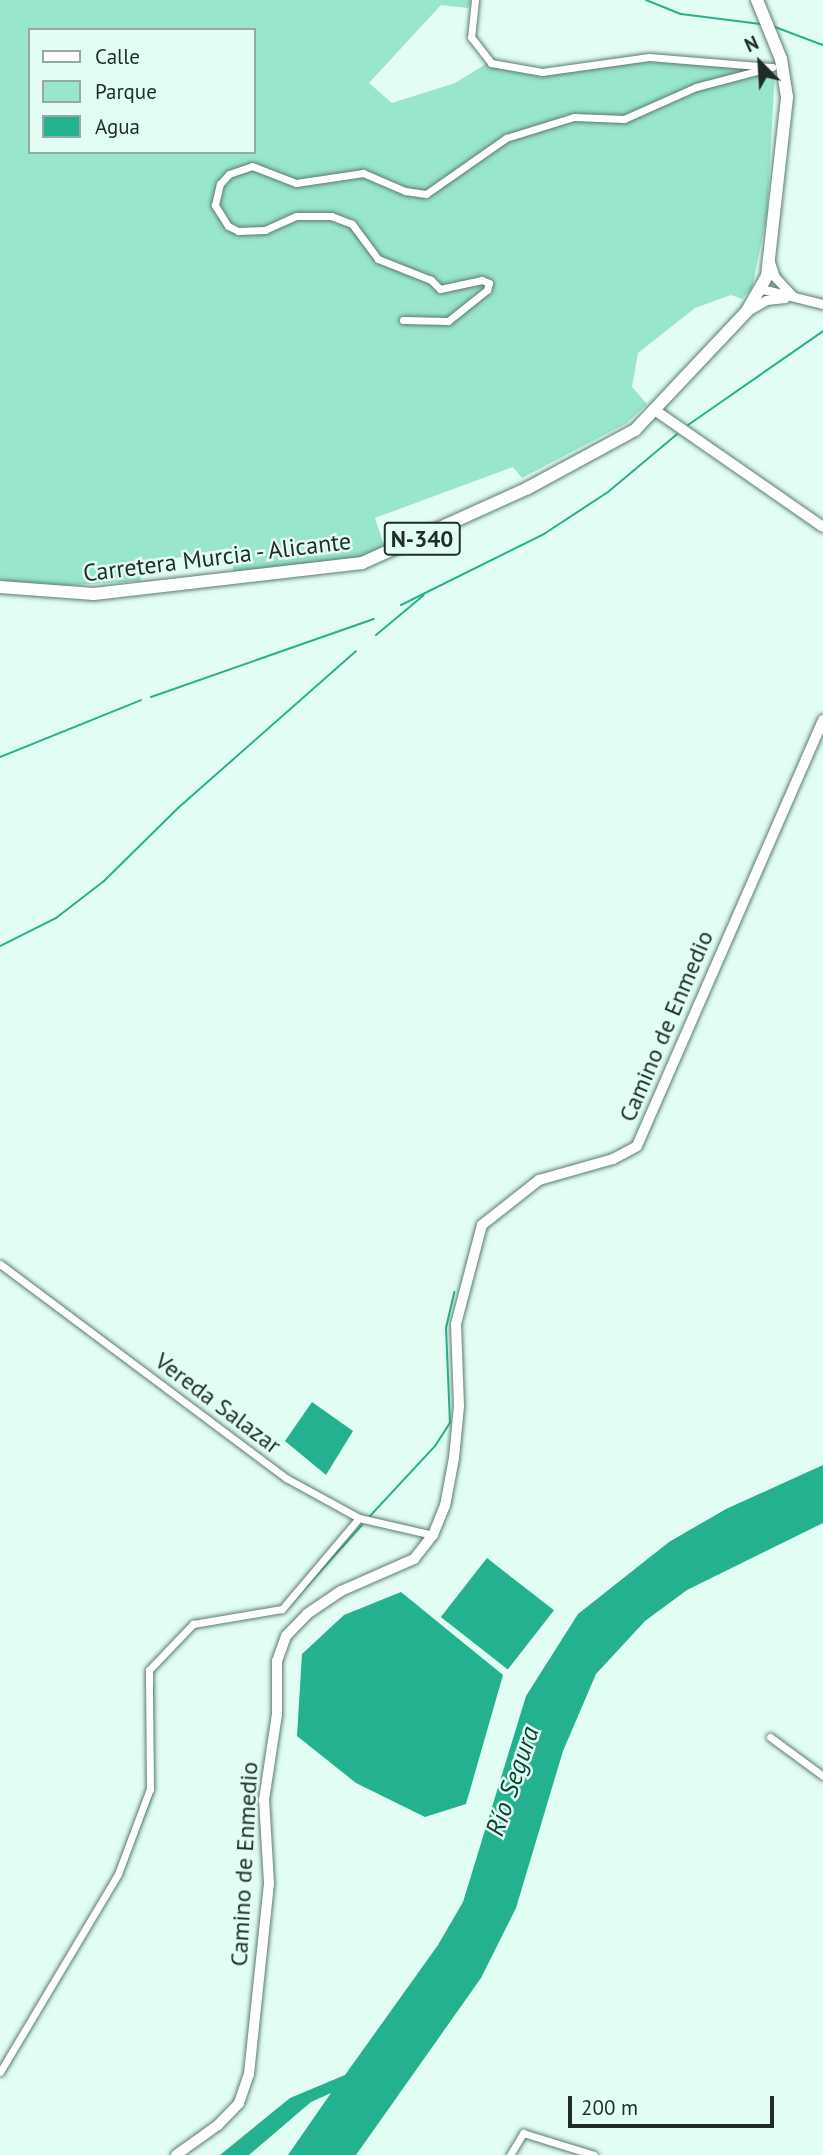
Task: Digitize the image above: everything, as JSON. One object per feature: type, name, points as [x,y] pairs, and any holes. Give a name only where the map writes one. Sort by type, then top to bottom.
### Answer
[{"type":"highway","name":"Carretera Murcia - Alicante","points":[[0,587],[94,594],[362,563],[528,488],[618,440],[656,411],[747,311],[762,289],[770,259],[786,112],[778,68],[757,0]]},
{"type":"main road","points":[[656,411],[823,527]]},
{"type":"main road","name":"Camino de Enmedio","points":[[176,2155],[218,2125],[239,2103],[249,2074],[269,1883],[264,1800],[278,1714],[277,1661],[286,1636],[307,1614],[341,1591],[414,1559],[433,1535],[445,1506],[454,1458],[459,1406],[456,1324],[482,1225],[539,1180],[613,1160],[637,1146],[823,720]]},
{"type":"street","points":[[475,0],[471,37],[491,63],[542,72],[649,57],[778,68]]},
{"type":"street","points":[[403,320],[448,321],[487,290],[489,283],[482,279],[440,289],[431,280],[378,259],[352,224],[331,216],[296,216],[265,230],[238,231],[228,226],[215,205],[220,184],[229,174],[252,166],[296,183],[363,173],[405,191],[426,194],[506,138],[574,117],[633,116],[696,88],[778,68]]},
{"type":"street","points":[[770,259],[775,277],[794,297]]},
{"type":"street","points":[[762,289],[823,304]]},
{"type":"street","points":[[747,311],[766,300],[794,297]]},
{"type":"street","name":"Vereda Salazar","points":[[0,1264],[286,1478],[359,1518],[433,1535]]},
{"type":"street","points":[[0,2072],[118,1874],[150,1788],[149,1670],[193,1625],[282,1609],[359,1518]]},
{"type":"street","points":[[770,1737],[823,1776]]},
{"type":"street","points":[[510,2155],[523,2133],[594,2155]]},
{"type":"green space","points":[[0,0],[471,0],[468,8],[441,5],[369,83],[392,103],[455,83],[486,64],[541,76],[638,60],[775,71],[767,215],[752,288],[742,299],[731,295],[695,308],[638,353],[632,387],[647,404],[627,423],[522,478],[513,467],[375,518],[385,548],[364,557],[234,572],[229,548],[139,565],[141,581],[40,587],[0,580]]},
{"type":"water","points":[[312,1402],[353,1431],[326,1475],[285,1441]]},
{"type":"water","name":"Río Segura","points":[[823,1465],[823,1523],[687,1590],[645,1621],[596,1674],[563,1751],[516,1908],[481,1978],[356,2155],[288,2155],[331,2093],[311,2102],[249,2155],[220,2155],[290,2098],[345,2075],[438,1945],[463,1902],[526,1696],[578,1614],[669,1542],[726,1509]]},
{"type":"water","points":[[487,1558],[554,1610],[508,1669],[441,1617]]},
{"type":"water","points":[[401,1592],[503,1675],[466,1804],[425,1817],[356,1783],[297,1736],[302,1654],[344,1615]]},
{"type":"waterway","points":[[646,0],[681,14],[760,24]]},
{"type":"waterway","points":[[775,27],[823,45]]},
{"type":"waterway","points":[[688,425],[823,331]]},
{"type":"waterway","points":[[401,605],[544,534],[608,492],[677,434]]},
{"type":"waterway","points":[[376,635],[424,595]]},
{"type":"waterway","points":[[151,697],[374,619]]},
{"type":"waterway","points":[[0,946],[56,918],[104,881],[178,808],[356,651]]},
{"type":"waterway","points":[[0,757],[141,700]]},
{"type":"waterway","points":[[370,1516],[435,1446],[450,1423],[446,1328],[454,1292]]},
{"type":"waterway","points":[[289,1606],[362,1525]]},
{"type":"waterway","points":[[153,1686],[153,1785]]},
{"type":"waterway","points":[[123,1870],[152,1794]]}]
